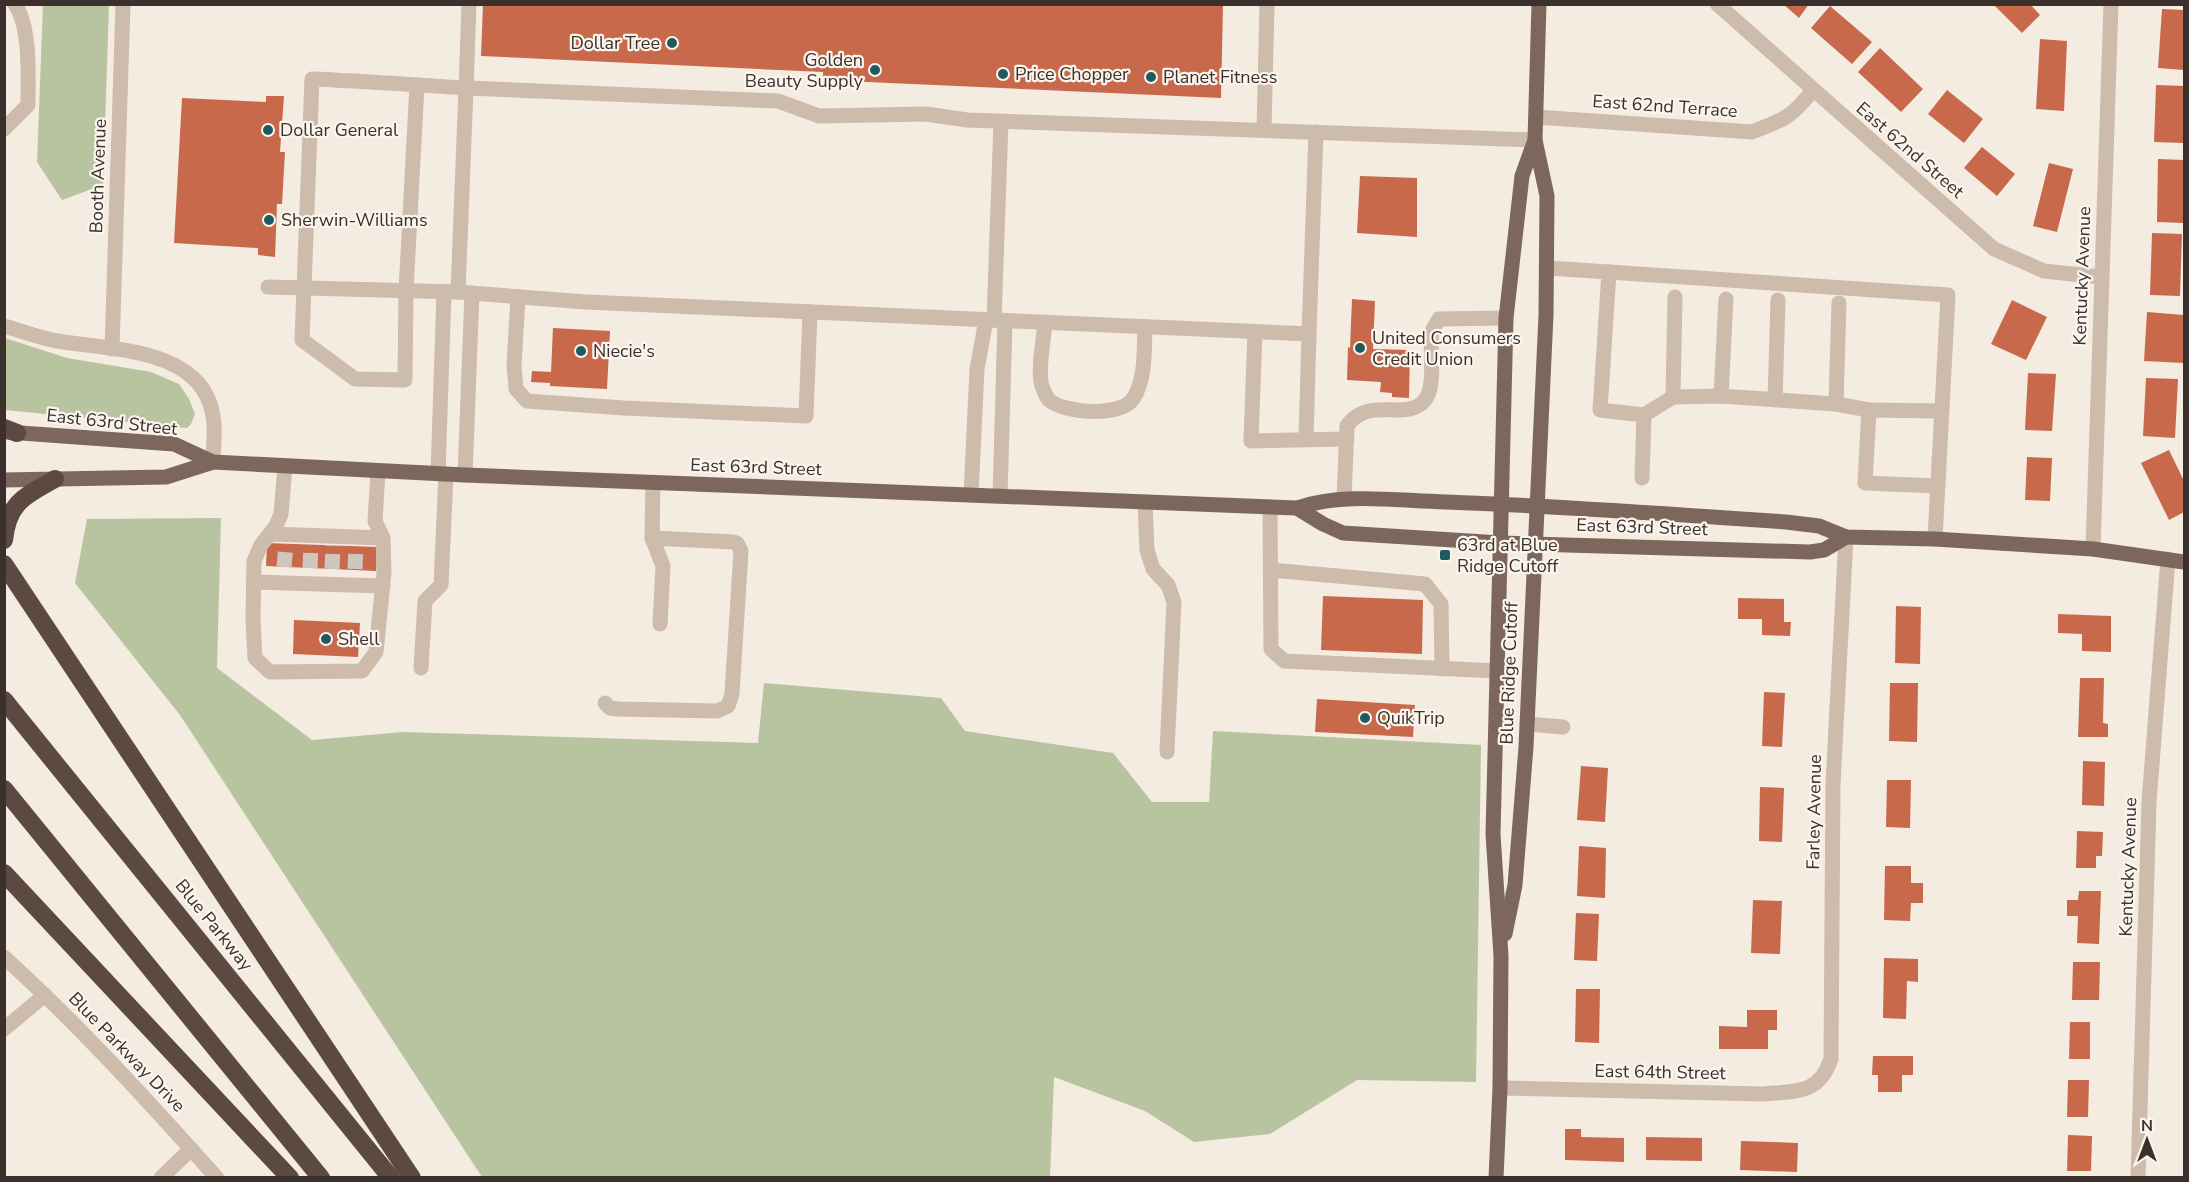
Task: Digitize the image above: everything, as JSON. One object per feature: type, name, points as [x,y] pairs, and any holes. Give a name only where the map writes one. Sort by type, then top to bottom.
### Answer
[{"type":"highway","points":[[4,540],[6,522],[21,498],[55,479]]},
{"type":"highway","points":[[4,564],[412,1178]]},
{"type":"highway","name":"Blue Parkway","points":[[4,700],[391,1178]]},
{"type":"highway","points":[[4,789],[321,1178]]},
{"type":"highway","points":[[4,873],[290,1178]]},
{"type":"main road","name":"Blue Ridge Cutoff","points":[[1501,956],[1515,885],[1527,724],[1547,268],[1547,196],[1535,140],[1539,4]]},
{"type":"main road","name":"Blue Ridge Cutoff","points":[[1496,1178],[1500,1088],[1501,956],[1493,834],[1506,318],[1522,176],[1535,140]]},
{"type":"main road","name":"East 63rd Street","points":[[9,431],[174,444],[213,462]]},
{"type":"main road","name":"East 63rd Street","points":[[4,480],[166,477],[213,462],[465,475],[1297,508],[1316,502],[1344,499],[1501,504],[1786,522],[1819,526],[1846,537],[1935,539],[2093,549],[2184,562]]},
{"type":"main road","name":"East 63rd Street","points":[[1297,508],[1343,533],[1500,543],[1810,552],[1824,550],[1846,537]]},
{"type":"street","points":[[4,129],[28,105],[28,58],[20,12],[15,4]]},
{"type":"street","name":"Booth Avenue","points":[[112,349],[123,4]]},
{"type":"street","points":[[421,668],[425,601],[441,585],[442,474],[458,292],[469,4]]},
{"type":"street","points":[[1264,130],[1267,4]]},
{"type":"street","name":"East 62nd Street","points":[[1717,4],[1994,249],[2044,271],[2101,277]]},
{"type":"street","name":"Kentucky Avenue","points":[[2093,549],[2110,4]]},
{"type":"street","points":[[417,85],[406,291],[405,380],[354,380],[302,340],[312,79],[778,101],[819,116],[926,114],[1001,122],[1535,140]]},
{"type":"street","name":"East 62nd Terrace","points":[[1536,117],[1752,132],[1784,120],[1798,110],[1813,90]]},
{"type":"street","points":[[1000,496],[995,320],[1001,122]]},
{"type":"street","points":[[1306,439],[1316,132]]},
{"type":"street","points":[[1547,268],[1948,295],[1935,539]]},
{"type":"street","points":[[1609,272],[1600,410],[1644,415],[1673,397],[1721,396],[1836,404],[1869,410],[1942,411]]},
{"type":"street","points":[[268,287],[458,292],[810,312],[1309,334]]},
{"type":"street","points":[[458,292],[465,475]]},
{"type":"street","points":[[518,297],[514,365],[516,388],[527,401],[636,408],[807,416],[810,312]]},
{"type":"street","points":[[1673,397],[1675,297]]},
{"type":"street","points":[[1721,396],[1726,299]]},
{"type":"street","points":[[1775,400],[1778,300]]},
{"type":"street","points":[[1836,404],[1839,303]]},
{"type":"street","points":[[1344,499],[1347,426],[1354,416],[1374,409],[1404,410],[1423,403],[1429,394],[1432,331],[1439,319],[1506,318]]},
{"type":"street","points":[[971,495],[976,369],[995,320]]},
{"type":"street","points":[[1045,322],[1041,375],[1042,386],[1048,399],[1068,409],[1102,411],[1118,410],[1133,400],[1142,377],[1145,327]]},
{"type":"street","points":[[4,326],[54,341],[159,357],[195,377],[206,396],[213,416],[213,462]]},
{"type":"street","points":[[1255,332],[1251,441],[1347,439]]},
{"type":"street","points":[[1869,410],[1865,483],[1938,486]]},
{"type":"street","points":[[1642,478],[1644,415]]},
{"type":"street","points":[[285,466],[281,514],[276,526],[261,545],[255,561],[253,620],[255,658],[270,672],[362,671],[376,652],[383,586],[383,538],[375,521],[378,471]]},
{"type":"street","points":[[653,482],[652,538],[663,566],[660,624]]},
{"type":"street","points":[[1144,502],[1147,550],[1153,569],[1168,585],[1174,602],[1167,752]]},
{"type":"street","points":[[1270,507],[1271,649],[1284,661],[1497,671]]},
{"type":"street","points":[[270,534],[286,539],[356,542],[383,538]]},
{"type":"street","name":"Farley Avenue","points":[[1818,1083],[1826,1073],[1830,1059],[1833,784],[1846,537]]},
{"type":"street","points":[[604,703],[609,708],[618,709],[717,711],[728,706],[732,694],[740,546],[733,542],[652,538]]},
{"type":"street","name":"Kentucky Avenue","points":[[2138,1178],[2149,802],[2168,559]]},
{"type":"street","points":[[284,567],[284,583]]},
{"type":"street","points":[[1271,570],[1425,584],[1441,603],[1442,669]]},
{"type":"street","points":[[254,582],[284,583],[310,576],[355,577],[383,586]]},
{"type":"street","points":[[1527,724],[1563,727]]},
{"type":"street","name":"Blue Parkway Drive","points":[[4,957],[45,995],[163,1116],[217,1178]]},
{"type":"street","points":[[4,1029],[45,995]]},
{"type":"street","name":"East 64th Street","points":[[1500,1088],[1763,1094],[1803,1091],[1818,1083]]},
{"type":"street","points":[[161,1178],[191,1149]]},
{"type":"green space","points":[[43,5],[109,5],[103,185],[62,200],[37,162]]},
{"type":"green space","points":[[5,338],[67,358],[151,372],[179,384],[195,414],[191,424],[187,428],[5,410]]},
{"type":"green space","points":[[221,518],[217,668],[312,740],[403,732],[758,743],[764,683],[941,698],[965,731],[1113,753],[1152,802],[1209,802],[1213,731],[1481,745],[1476,1082],[1357,1080],[1270,1134],[1194,1142],[1145,1111],[1054,1077],[1050,1177],[482,1177],[180,715],[75,583],[87,519]]},
{"type":"building","points":[[483,4],[1223,4],[1221,98],[823,80],[823,72],[481,56]]},
{"type":"building","points":[[1783,4],[1809,4],[1799,18]]},
{"type":"building","points":[[1993,4],[2030,4],[2040,15],[2022,33]]},
{"type":"building","points":[[1830,6],[1872,42],[1852,64],[1811,28]]},
{"type":"building","points":[[2162,9],[2184,10],[2184,70],[2158,68]]},
{"type":"building","points":[[2040,39],[2067,41],[2064,111],[2036,109]]},
{"type":"building","points":[[1880,48],[1923,89],[1901,112],[1858,72]]},
{"type":"building","points":[[2156,85],[2184,86],[2184,143],[2154,142]]},
{"type":"building","points":[[1947,90],[1983,119],[1964,143],[1928,114]]},
{"type":"building","points":[[266,96],[284,96],[280,152],[285,152],[282,204],[277,204],[275,257],[258,255],[258,248],[174,243],[182,98],[266,102]]},
{"type":"building","points":[[1982,147],[2015,174],[1997,196],[1964,168]]},
{"type":"building","points":[[2158,159],[2184,160],[2184,223],[2157,222]]},
{"type":"building","points":[[2049,163],[2073,169],[2057,232],[2033,226]]},
{"type":"building","points":[[1360,176],[1417,178],[1417,237],[1357,233]]},
{"type":"building","points":[[2152,233],[2182,234],[2180,296],[2150,295]]},
{"type":"building","name":"United Consumers Credit Union","points":[[1352,299],[1375,301],[1373,349],[1410,350],[1409,398],[1392,397],[1392,393],[1380,392],[1381,382],[1347,380]]},
{"type":"building","points":[[2012,300],[2047,317],[2026,360],[1991,344]]},
{"type":"building","points":[[2147,312],[2184,315],[2184,363],[2144,361]]},
{"type":"building","name":"Niecie's","points":[[553,328],[610,331],[607,389],[550,386],[550,383],[531,382],[532,371],[551,372]]},
{"type":"building","points":[[2028,373],[2056,374],[2052,431],[2025,430]]},
{"type":"building","points":[[2146,378],[2178,379],[2175,438],[2143,436]]},
{"type":"building","points":[[2169,450],[2184,481],[2184,512],[2169,520],[2141,463]]},
{"type":"building","points":[[2027,457],[2052,458],[2050,501],[2025,500]]},
{"type":"building","points":[[267,543],[377,547],[376,571],[266,566]]},
{"type":"building","name":"QuikTrip","points":[[1323,596],[1423,600],[1422,654],[1321,650]]},
{"type":"building","points":[[1738,598],[1784,599],[1784,622],[1791,622],[1790,636],[1762,635],[1762,619],[1738,619]]},
{"type":"building","points":[[1896,606],[1921,607],[1920,664],[1895,663]]},
{"type":"building","points":[[2058,614],[2111,616],[2111,652],[2082,651],[2082,634],[2058,633]]},
{"type":"building","name":"Shell","points":[[294,620],[360,623],[358,657],[293,654]]},
{"type":"building","points":[[2080,678],[2104,678],[2103,723],[2108,724],[2108,737],[2078,737]]},
{"type":"building","points":[[1890,683],[1918,683],[1917,742],[1889,741]]},
{"type":"building","points":[[1764,692],[1785,693],[1782,747],[1762,746]]},
{"type":"building","name":"QuikTrip","points":[[1317,699],[1415,705],[1413,737],[1315,732]]},
{"type":"building","points":[[2083,761],[2105,762],[2104,806],[2082,805]]},
{"type":"building","points":[[1581,766],[1608,768],[1605,822],[1577,820]]},
{"type":"building","points":[[1887,780],[1911,780],[1910,828],[1886,827]]},
{"type":"building","points":[[1760,787],[1784,788],[1782,842],[1759,841]]},
{"type":"building","points":[[2077,831],[2103,832],[2102,856],[2096,856],[2096,868],[2076,868]]},
{"type":"building","points":[[1579,846],[1606,848],[1605,898],[1577,896]]},
{"type":"building","points":[[1885,866],[1911,866],[1911,883],[1923,883],[1923,903],[1911,903],[1910,921],[1884,920]]},
{"type":"building","points":[[2079,891],[2101,891],[2099,944],[2077,943],[2078,916],[2067,916],[2067,900],[2078,900]]},
{"type":"building","points":[[1753,900],[1782,901],[1780,954],[1751,953]]},
{"type":"building","points":[[1576,913],[1599,914],[1597,961],[1574,960]]},
{"type":"building","points":[[1884,958],[1918,959],[1918,982],[1907,981],[1906,1019],[1883,1018]]},
{"type":"building","points":[[2073,962],[2100,962],[2099,1000],[2072,1000]]},
{"type":"building","points":[[1576,989],[1600,989],[1599,1043],[1575,1042]]},
{"type":"building","points":[[1747,1010],[1777,1010],[1777,1030],[1768,1030],[1768,1049],[1719,1049],[1719,1026],[1747,1027]]},
{"type":"building","points":[[2070,1022],[2090,1022],[2090,1059],[2069,1059]]},
{"type":"building","points":[[1873,1056],[1913,1056],[1913,1075],[1902,1075],[1902,1092],[1878,1092],[1878,1075],[1872,1075]]},
{"type":"building","points":[[2068,1080],[2089,1080],[2088,1117],[2067,1117]]},
{"type":"building","points":[[1565,1129],[1581,1129],[1581,1137],[1624,1138],[1624,1162],[1565,1160]]},
{"type":"building","points":[[2068,1135],[2092,1136],[2091,1171],[2067,1171]]},
{"type":"building","points":[[1646,1137],[1702,1138],[1702,1161],[1646,1160]]},
{"type":"building","points":[[1741,1141],[1798,1143],[1797,1172],[1740,1170]]},
{"type":"tunnel","points":[[284,567],[286,544]]},
{"type":"tunnel","points":[[310,568],[311,545]]},
{"type":"tunnel","points":[[332,569],[333,545]]},
{"type":"tunnel","points":[[355,569],[356,546]]},
{"type":"place","name":"Dollar Tree","points":[[672,43]]},
{"type":"place","name":"Golden Beauty Supply","points":[[875,70]]},
{"type":"place","name":"Price Chopper","points":[[1003,74]]},
{"type":"place","name":"Planet Fitness","points":[[1151,77]]},
{"type":"place","name":"Dollar General","points":[[268,130]]},
{"type":"place","name":"Sherwin-Williams","points":[[269,220]]},
{"type":"place","name":"United Consumers Credit Union","points":[[1360,348]]},
{"type":"place","name":"Niecie's","points":[[581,351]]},
{"type":"place","name":"63rd at Blue Ridge Cutoff","points":[[1445,555]]},
{"type":"place","name":"Shell","points":[[326,639]]},
{"type":"place","name":"QuikTrip","points":[[1365,718]]}]
